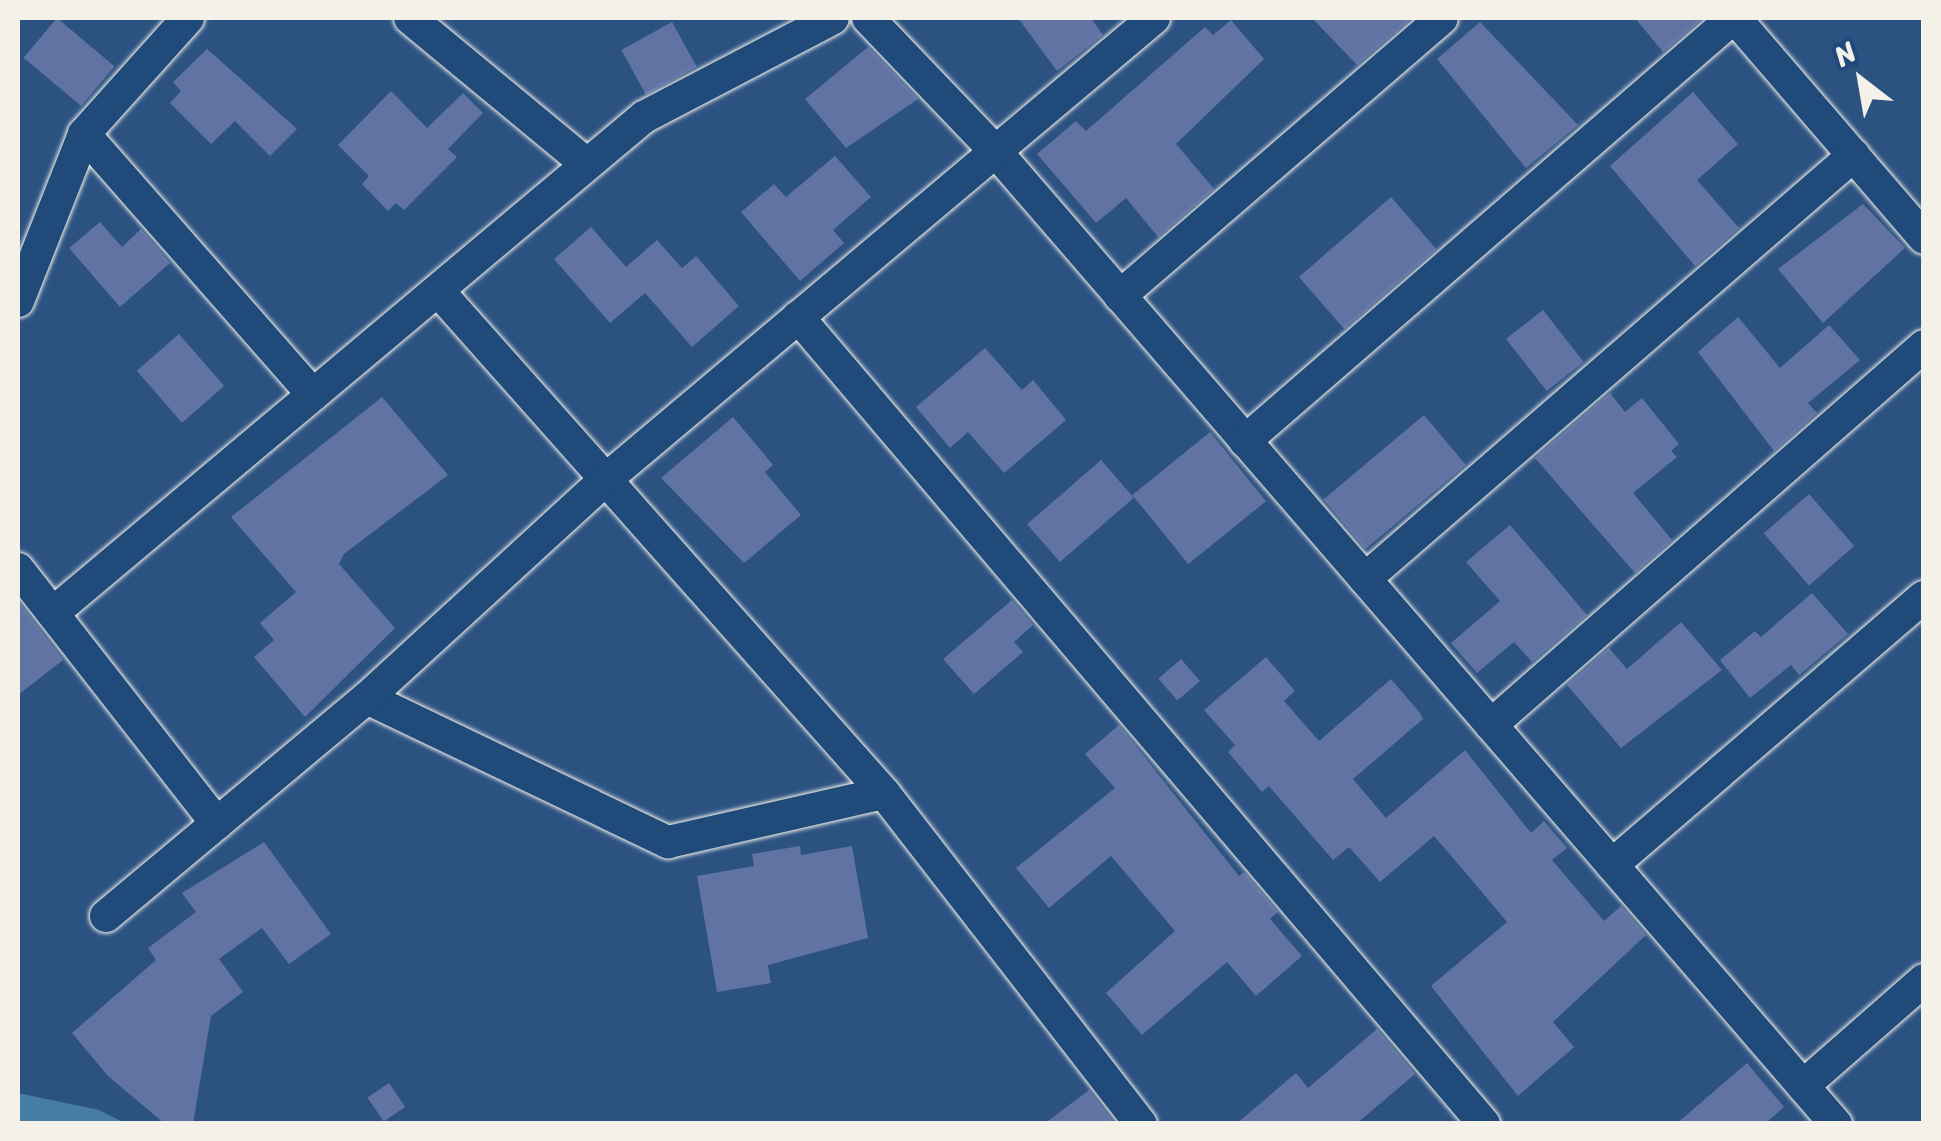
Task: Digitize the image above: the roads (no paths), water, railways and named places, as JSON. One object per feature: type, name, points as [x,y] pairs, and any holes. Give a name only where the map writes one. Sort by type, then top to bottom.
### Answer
[{"type":"street","points":[[18,300],[84,134],[188,18]]},
{"type":"street","points":[[410,18],[585,163]]},
{"type":"street","points":[[54,613],[313,395],[441,294],[585,163],[644,117],[834,18]]},
{"type":"street","points":[[868,18],[998,154],[1836,1124]]},
{"type":"street","points":[[106,916],[367,698],[604,481],[998,154],[1154,18]]},
{"type":"street","points":[[1120,296],[1442,18]]},
{"type":"street","points":[[1246,441],[1734,18],[1924,238]]},
{"type":"street","points":[[84,134],[313,395]]},
{"type":"street","points":[[1365,579],[1854,155]]},
{"type":"street","points":[[441,294],[884,793],[1141,1124]]},
{"type":"street","points":[[798,317],[1484,1124]]},
{"type":"street","points":[[1491,725],[1924,346]]},
{"type":"street","points":[[18,569],[217,824]]},
{"type":"street","points":[[1612,865],[1924,597]]},
{"type":"street","points":[[367,698],[668,842],[884,793]]},
{"type":"street","points":[[1803,1086],[1924,980]]},
{"type":"water","points":[[18,1093],[99,1110],[125,1123],[18,1123]]}]
